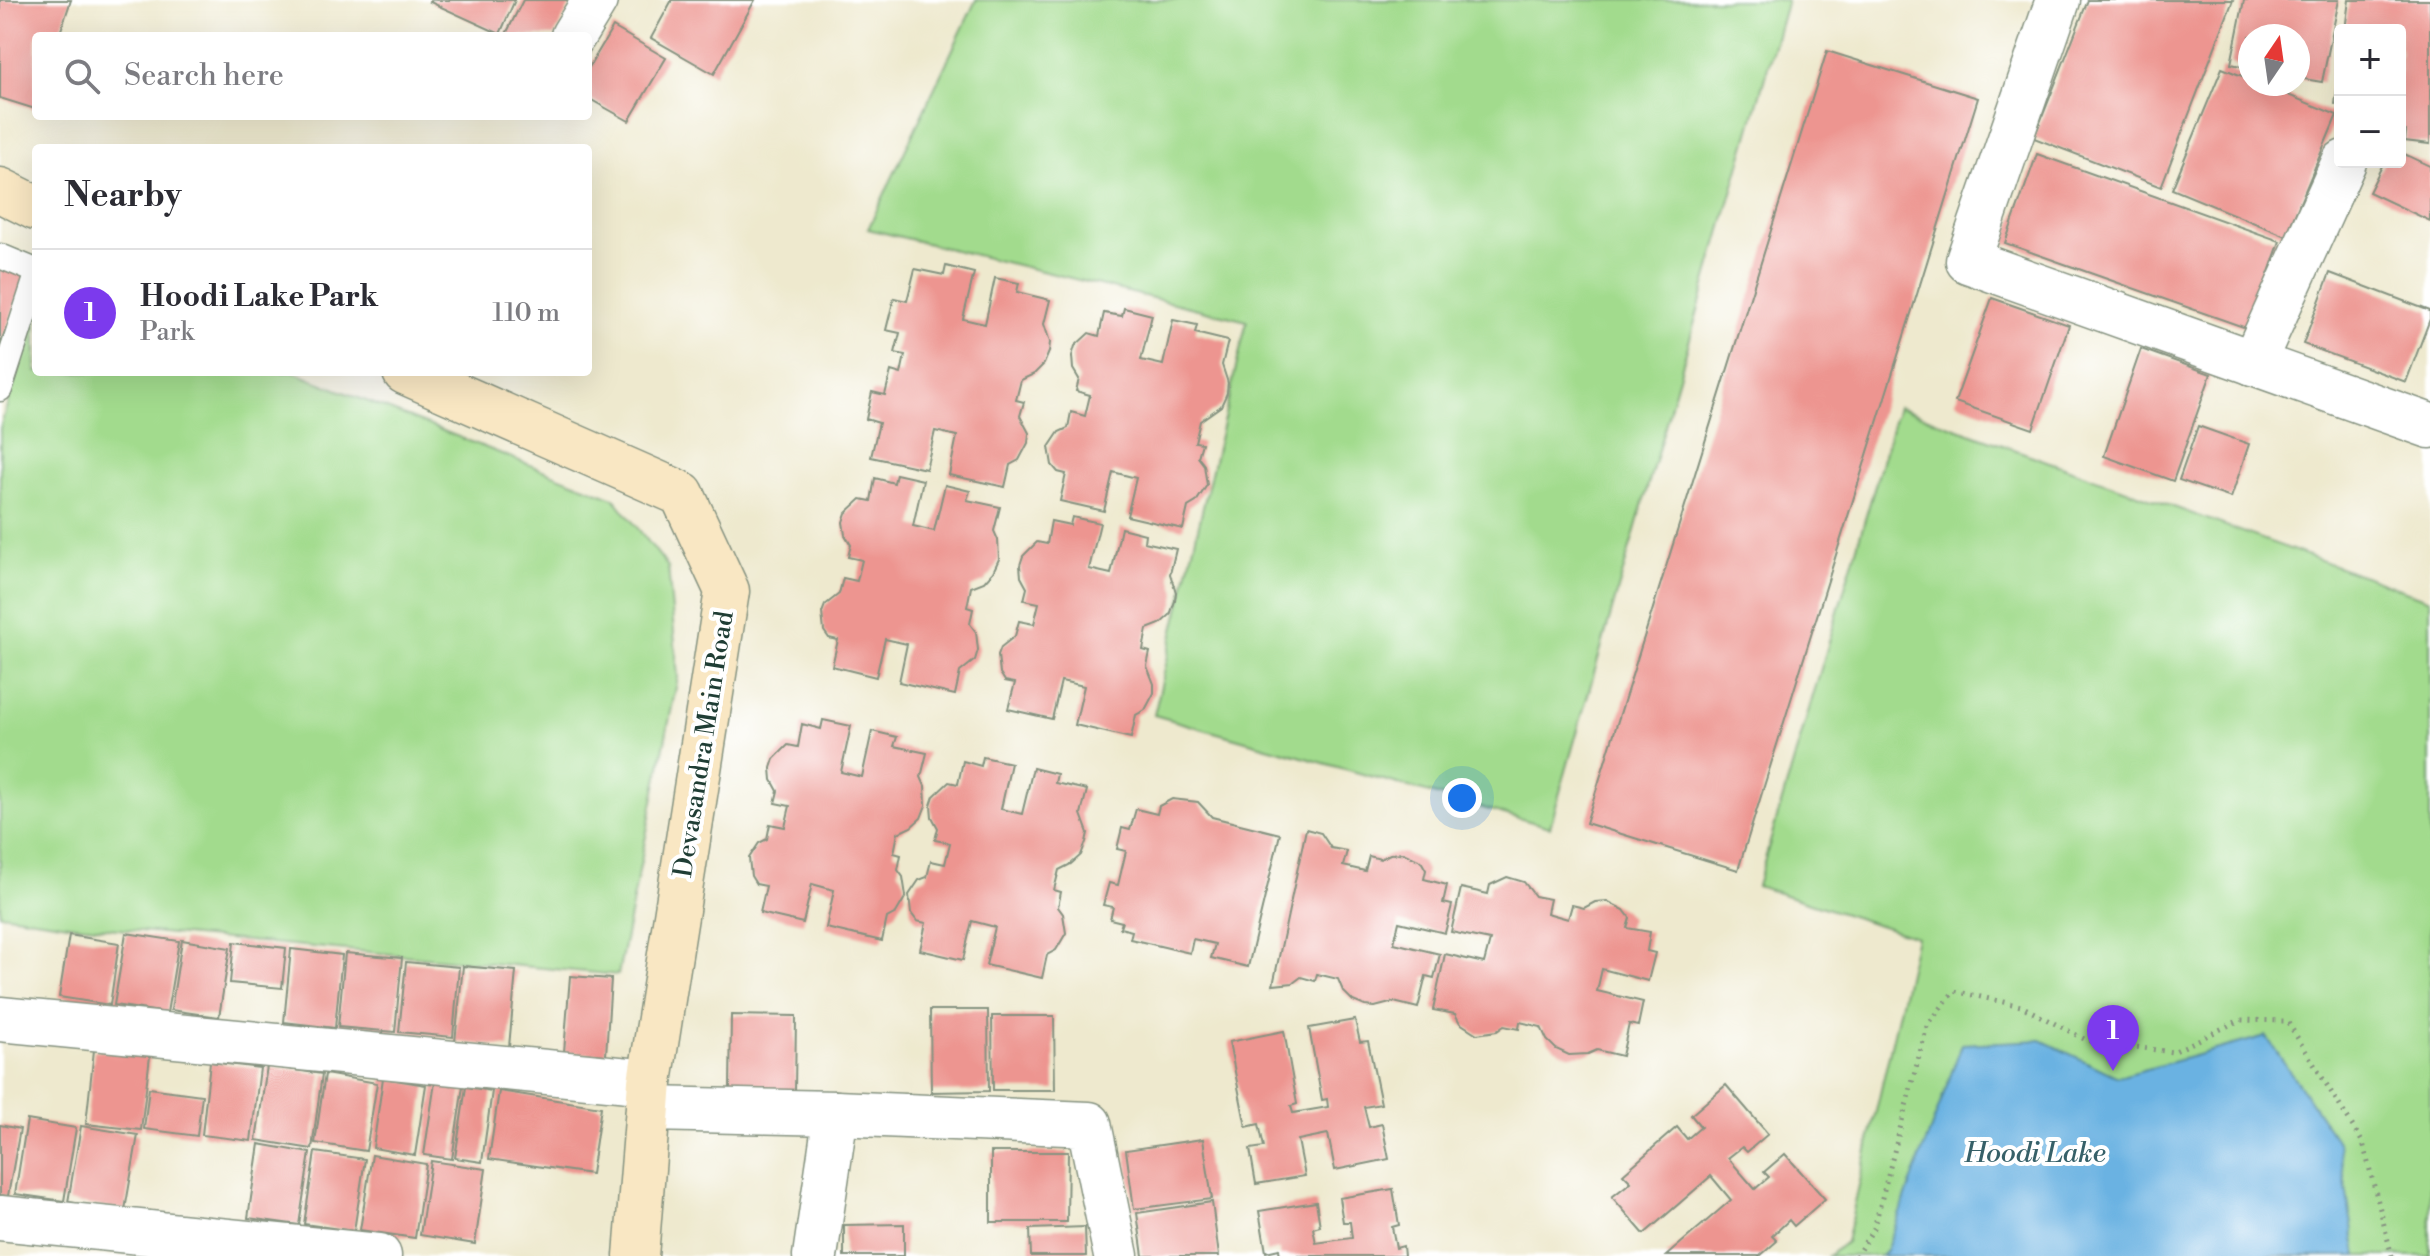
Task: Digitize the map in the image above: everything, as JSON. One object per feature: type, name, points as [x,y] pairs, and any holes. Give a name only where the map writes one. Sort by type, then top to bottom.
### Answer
[{"type":"main road","points":[[0,190],[32,206]]},
{"type":"main road","name":"Devasandra Main Road","points":[[414,376],[682,494],[727,591],[650,1096],[636,1256]]},
{"type":"street","points":[[575,32],[595,0]]},
{"type":"street","points":[[2058,0],[1968,261],[2430,426]]},
{"type":"street","points":[[2253,363],[2341,168]]},
{"type":"street","points":[[0,1019],[650,1096],[836,1113],[1089,1124],[1116,1256]]},
{"type":"street","points":[[815,1256],[836,1113]]},
{"type":"street","points":[[0,1218],[379,1256]]},
{"type":"lane","points":[[0,256],[32,269]]},
{"type":"lane","points":[[0,389],[32,290]]},
{"type":"path","points":[[1856,1256],[1874,1228],[1927,1026],[1954,991],[2021,1006],[2088,1041],[2173,1052],[2240,1020],[2287,1021],[2363,1143],[2392,1256]]},
{"type":"green space","points":[[976,0],[1787,0],[1550,827],[1154,715],[1247,321],[868,229]]},
{"type":"green space","points":[[32,325],[32,376],[303,376],[614,498],[668,567],[678,677],[618,975],[75,925],[0,914],[0,428]]},
{"type":"green space","points":[[1898,407],[2430,600],[2430,1256],[1828,1256],[1846,1242],[1916,937],[1757,886]]},
{"type":"water","name":"Hoodi Lake","points":[[2266,1036],[2339,1144],[2357,1256],[1881,1256],[1886,1251],[1962,1044],[2041,1040],[2118,1077]]},
{"type":"building","points":[[0,0],[71,0],[60,32],[32,32],[32,108],[0,98]]},
{"type":"building","points":[[432,0],[515,0],[501,32],[430,2]]},
{"type":"building","points":[[523,0],[573,0],[556,32],[507,32]]},
{"type":"building","points":[[672,0],[755,0],[714,74],[651,38]]},
{"type":"building","points":[[2088,0],[2233,0],[2161,187],[2034,138]]},
{"type":"building","points":[[2244,0],[2339,0],[2322,82],[2310,80],[2310,24],[2239,24]]},
{"type":"building","points":[[2349,0],[2430,0],[2430,144],[2406,141],[2406,24],[2346,24]]},
{"type":"building","points":[[613,27],[666,58],[629,121],[592,100],[592,62]]},
{"type":"building","points":[[2238,30],[2238,65],[2231,64]]},
{"type":"building","points":[[1827,51],[1978,98],[1738,870],[1586,823]]},
{"type":"building","points":[[2222,68],[2238,74],[2238,96],[2290,96],[2334,114],[2334,122],[2286,236],[2172,189]]},
{"type":"building","points":[[2037,154],[2280,241],[2249,329],[2005,243]]},
{"type":"building","points":[[2406,155],[2430,166],[2430,221],[2369,192],[2381,168],[2406,168]]},
{"type":"building","points":[[0,265],[27,276],[0,345]]},
{"type":"building","points":[[946,266],[974,273],[963,319],[985,324],[995,278],[1019,283],[1017,292],[1050,300],[1044,324],[1050,342],[1049,352],[1044,364],[1034,374],[1021,380],[1016,400],[1024,402],[1020,416],[1029,433],[1028,443],[1019,460],[1010,465],[1005,487],[949,475],[957,436],[935,431],[926,469],[871,457],[879,423],[866,419],[872,392],[885,395],[891,371],[901,374],[905,355],[895,353],[900,333],[886,330],[894,298],[907,301],[915,269],[944,275]]},
{"type":"building","points":[[2330,273],[2430,311],[2430,319],[2406,382],[2303,344]]},
{"type":"building","points":[[1992,298],[2069,325],[2033,429],[1955,402]]},
{"type":"building","points":[[1124,308],[1152,315],[1141,360],[1163,365],[1173,320],[1197,325],[1195,333],[1228,341],[1222,365],[1228,383],[1227,393],[1221,406],[1200,421],[1195,442],[1202,443],[1198,457],[1204,465],[1207,485],[1196,502],[1188,507],[1183,529],[1127,516],[1136,478],[1113,472],[1104,511],[1060,501],[1066,474],[1058,472],[1052,465],[1049,447],[1059,432],[1068,428],[1071,412],[1085,416],[1090,395],[1076,391],[1079,379],[1073,369],[1075,346],[1089,333],[1099,336],[1104,313],[1122,316]]},
{"type":"building","points":[[2141,349],[2211,374],[2173,481],[2104,456]]},
{"type":"building","points":[[2198,426],[2249,444],[2231,498],[2179,480]]},
{"type":"building","points":[[896,474],[923,480],[913,526],[934,531],[945,485],[970,491],[967,500],[1000,507],[994,531],[999,559],[984,582],[971,587],[967,607],[973,609],[970,624],[976,632],[978,650],[975,660],[960,672],[955,695],[899,682],[907,644],[885,639],[876,677],[832,666],[838,640],[829,638],[824,631],[822,613],[825,605],[839,594],[843,578],[857,581],[862,560],[848,557],[851,545],[845,535],[843,522],[846,513],[861,499],[871,501],[875,478],[894,483]]},
{"type":"building","points":[[1072,517],[1100,523],[1089,569],[1111,574],[1121,528],[1145,534],[1144,542],[1176,549],[1170,574],[1176,592],[1175,601],[1170,615],[1160,624],[1147,629],[1143,650],[1150,652],[1147,666],[1154,693],[1145,710],[1136,715],[1131,738],[1075,725],[1084,686],[1061,681],[1052,719],[1008,709],[1015,683],[1005,681],[1000,673],[998,655],[1001,647],[1015,636],[1019,621],[1034,624],[1039,603],[1024,600],[1027,588],[1021,577],[1023,556],[1037,542],[1047,544],[1051,521],[1070,525]]},
{"type":"building","points":[[823,720],[851,726],[841,772],[862,777],[872,731],[897,737],[894,746],[927,753],[921,777],[926,805],[921,818],[898,833],[894,853],[901,855],[898,870],[903,877],[906,896],[896,913],[887,918],[882,941],[826,928],[834,890],[812,884],[803,923],[760,913],[766,886],[756,884],[751,876],[749,858],[759,843],[767,839],[770,824],[785,827],[790,806],[775,803],[778,791],[772,780],[771,768],[774,759],[788,745],[798,747],[802,724],[821,729]]},
{"type":"building","points":[[983,757],[1011,763],[1001,809],[1022,814],[1033,768],[1057,774],[1055,783],[1087,790],[1081,814],[1088,833],[1086,842],[1081,855],[1059,870],[1054,890],[1061,892],[1058,907],[1063,914],[1066,933],[1056,950],[1047,955],[1042,978],[986,965],[995,927],[972,921],[963,960],[920,950],[926,923],[917,921],[911,913],[909,895],[919,880],[927,877],[931,861],[945,864],[950,843],[935,840],[938,828],[932,817],[931,805],[934,796],[949,782],[958,784],[963,761],[981,766]]},
{"type":"building","points":[[1172,799],[1198,802],[1212,817],[1280,834],[1248,967],[1211,958],[1215,944],[1193,939],[1190,953],[1130,939],[1132,931],[1120,928],[1122,922],[1110,919],[1113,907],[1103,905],[1109,883],[1118,885],[1126,851],[1117,849],[1122,828],[1130,830],[1136,809],[1157,814],[1159,806]]},
{"type":"building","points":[[1306,829],[1321,833],[1331,848],[1347,851],[1343,866],[1365,871],[1369,856],[1380,859],[1403,853],[1421,861],[1426,870],[1424,879],[1447,885],[1443,903],[1452,905],[1445,933],[1399,922],[1394,943],[1440,954],[1434,978],[1426,976],[1418,1008],[1394,1002],[1365,1006],[1353,1001],[1343,991],[1338,979],[1317,974],[1315,981],[1301,977],[1293,983],[1273,985]]},
{"type":"building","points":[[1507,877],[1524,882],[1535,896],[1550,899],[1547,913],[1568,919],[1572,905],[1584,908],[1595,902],[1607,901],[1624,910],[1630,918],[1627,928],[1650,932],[1647,951],[1655,953],[1648,981],[1602,969],[1597,991],[1643,1002],[1638,1026],[1629,1024],[1622,1056],[1597,1050],[1569,1055],[1547,1040],[1541,1027],[1520,1022],[1519,1029],[1504,1026],[1497,1031],[1477,1034],[1460,1023],[1455,1014],[1433,1010],[1445,954],[1484,963],[1490,940],[1451,932],[1461,888],[1488,894],[1490,885]]},
{"type":"building","points":[[126,933],[179,941],[167,1013],[114,1005]]},
{"type":"building","points":[[69,935],[119,943],[110,1005],[59,997]]},
{"type":"building","points":[[182,940],[230,948],[219,1017],[171,1010]]},
{"type":"building","points":[[234,942],[286,948],[282,988],[230,983]]},
{"type":"building","points":[[291,949],[342,955],[335,1028],[284,1022]]},
{"type":"building","points":[[345,953],[402,958],[395,1032],[338,1027]]},
{"type":"building","points":[[406,962],[459,967],[453,1037],[399,1032]]},
{"type":"building","points":[[463,966],[516,971],[509,1047],[455,1042]]},
{"type":"building","points":[[570,976],[611,979],[606,1055],[564,1052]]},
{"type":"building","points":[[930,1010],[988,1010],[989,1091],[931,1092]]},
{"type":"building","points":[[731,1015],[796,1016],[795,1092],[730,1090]]},
{"type":"building","points":[[992,1016],[1054,1016],[1055,1090],[993,1090]]},
{"type":"building","points":[[1355,1020],[1360,1042],[1368,1041],[1381,1104],[1364,1107],[1369,1127],[1382,1124],[1389,1159],[1335,1170],[1328,1134],[1298,1140],[1305,1176],[1256,1184],[1250,1149],[1264,1147],[1259,1124],[1246,1127],[1229,1042],[1284,1031],[1297,1104],[1291,1106],[1293,1113],[1328,1107],[1327,1099],[1322,1100],[1309,1028]]},
{"type":"building","points":[[94,1050],[150,1056],[141,1130],[86,1124]]},
{"type":"building","points":[[210,1062],[260,1068],[251,1141],[202,1135]]},
{"type":"building","points":[[267,1066],[322,1074],[312,1149],[256,1140]]},
{"type":"building","points":[[325,1074],[377,1083],[366,1151],[315,1143]]},
{"type":"building","points":[[383,1078],[426,1085],[415,1155],[373,1148]]},
{"type":"building","points":[[435,1082],[463,1086],[452,1159],[424,1155]]},
{"type":"building","points":[[1726,1085],[1768,1134],[1747,1152],[1742,1147],[1728,1158],[1755,1189],[1769,1177],[1764,1172],[1785,1154],[1825,1199],[1794,1226],[1789,1220],[1772,1236],[1777,1241],[1760,1256],[1666,1256],[1731,1200],[1711,1176],[1644,1234],[1612,1197],[1631,1182],[1623,1174],[1677,1127],[1687,1139],[1701,1127],[1691,1115]]},
{"type":"building","points":[[466,1087],[492,1091],[482,1162],[455,1158]]},
{"type":"building","points":[[149,1088],[202,1095],[197,1136],[144,1129]]},
{"type":"building","points":[[499,1091],[601,1107],[591,1174],[489,1159]]},
{"type":"building","points":[[27,1120],[76,1128],[64,1201],[15,1194]]},
{"type":"building","points":[[0,1125],[20,1129],[8,1196],[0,1195]]},
{"type":"building","points":[[81,1126],[138,1135],[125,1210],[68,1202]]},
{"type":"building","points":[[1203,1139],[1212,1199],[1134,1209],[1126,1150]]},
{"type":"building","points":[[259,1144],[310,1153],[299,1225],[248,1218]]},
{"type":"building","points":[[315,1152],[365,1159],[354,1231],[304,1224]]},
{"type":"building","points":[[991,1152],[1068,1152],[1067,1222],[991,1222]]},
{"type":"building","points":[[372,1155],[426,1164],[415,1238],[360,1230]]},
{"type":"building","points":[[431,1161],[486,1169],[475,1244],[420,1235]]},
{"type":"building","points":[[1393,1189],[1399,1225],[1392,1227],[1396,1248],[1403,1246],[1404,1256],[1280,1256],[1279,1249],[1266,1252],[1259,1211],[1316,1202],[1320,1226],[1313,1228],[1316,1243],[1352,1238],[1350,1222],[1343,1222],[1339,1198]]},
{"type":"building","points":[[1212,1202],[1219,1256],[1143,1256],[1137,1213]]},
{"type":"building","points":[[904,1224],[904,1256],[844,1256],[844,1225]]},
{"type":"building","points":[[1085,1227],[1086,1256],[1031,1256],[1030,1229]]},
{"type":"place","name":"Hoodi Lake Park","points":[[2113,1071]]}]
